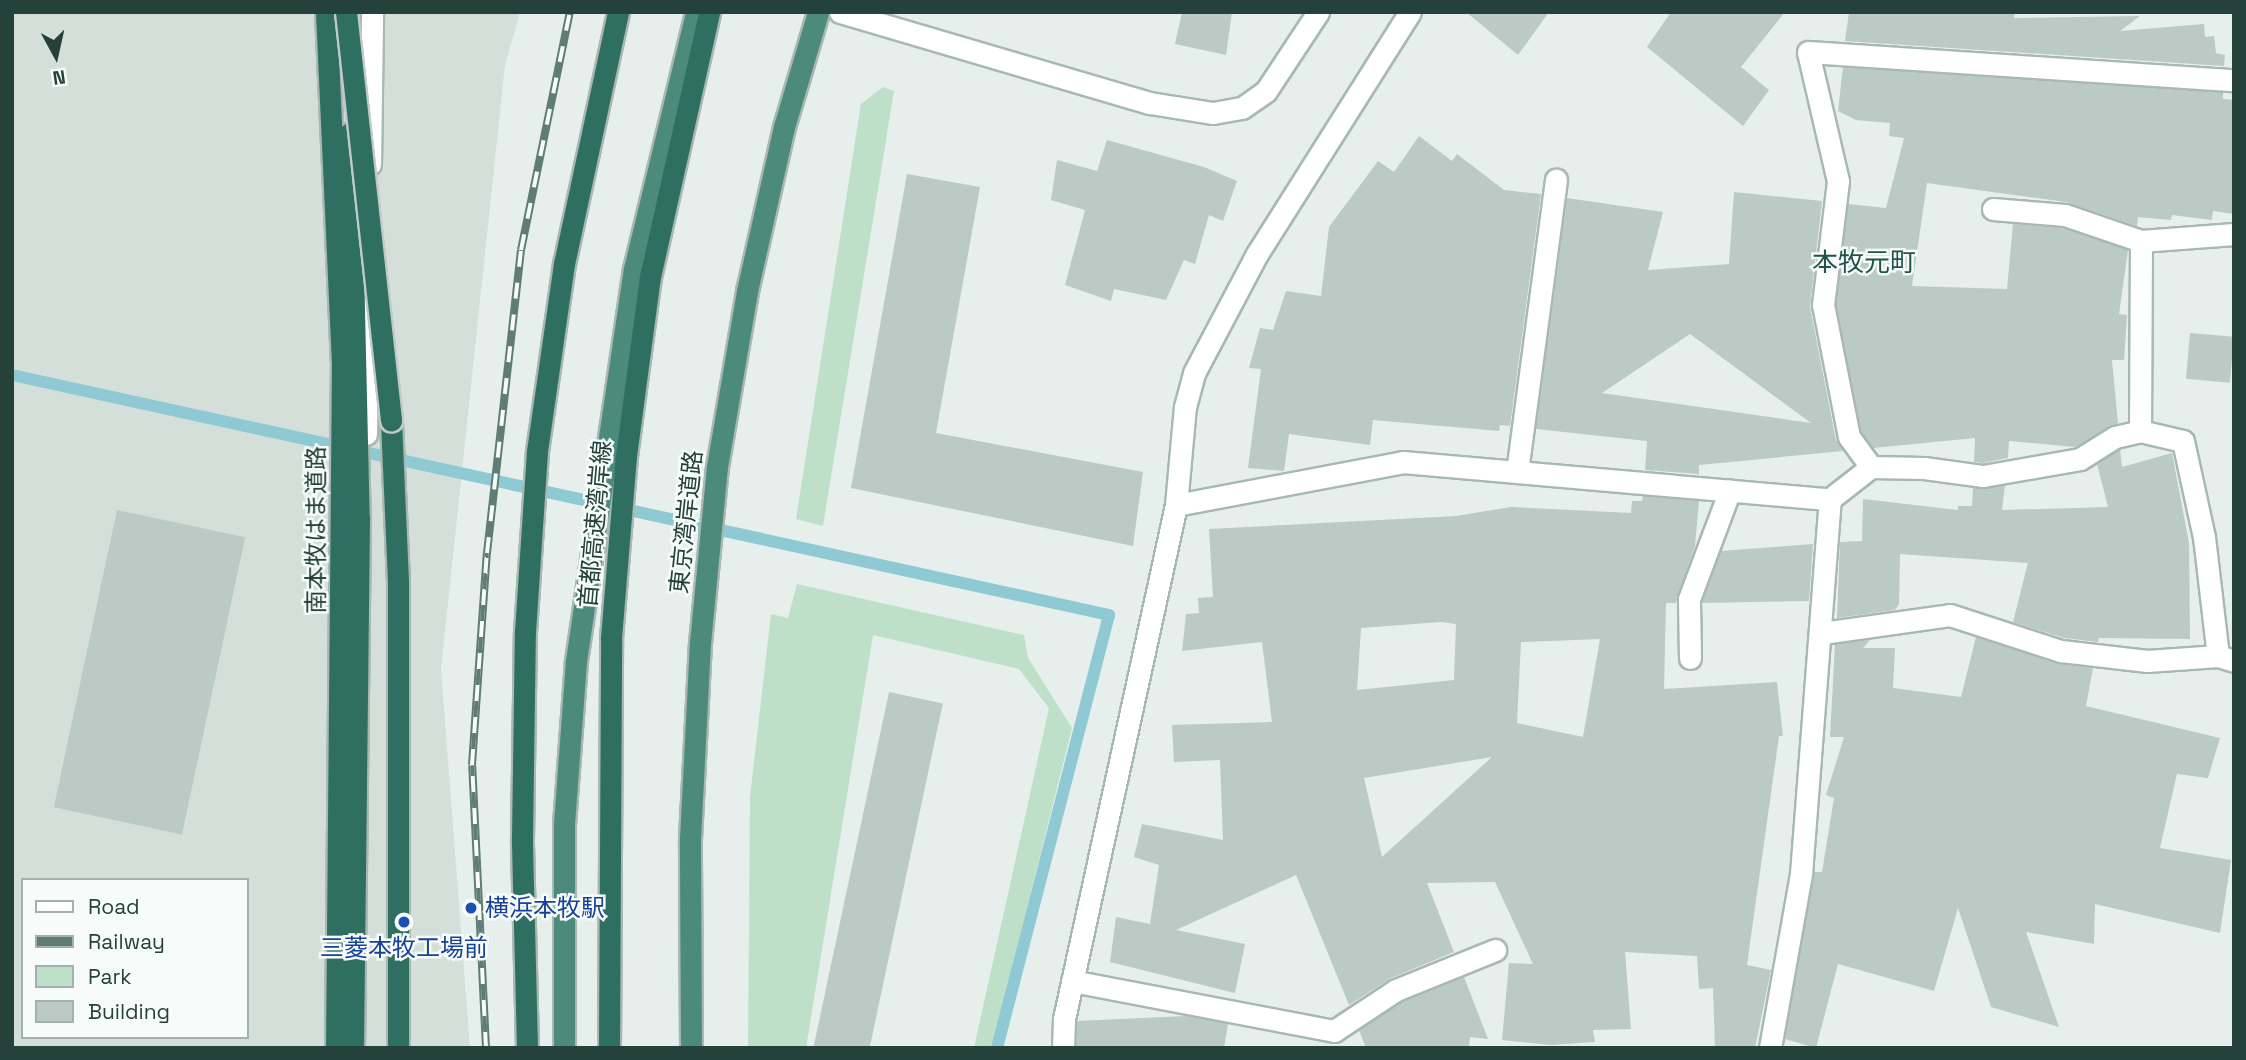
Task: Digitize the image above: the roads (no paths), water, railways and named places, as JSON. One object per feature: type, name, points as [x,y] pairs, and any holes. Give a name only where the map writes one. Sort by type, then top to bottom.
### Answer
[{"type":"highway","name":"南本牧はま道路","points":[[327,12],[342,362],[336,1048]]},
{"type":"highway","name":"南本牧はま道路","points":[[344,12],[358,362],[353,1048]]},
{"type":"highway","points":[[344,12],[384,335],[396,501],[398,1048]]},
{"type":"highway","points":[[527,1048],[522,839],[524,660],[537,450],[564,264],[618,12]]},
{"type":"highway","points":[[564,1048],[564,824],[583,607],[634,269],[696,12]]},
{"type":"highway","name":"首都高速湾岸線","points":[[608,1048],[611,638],[626,456],[650,276],[709,12]]},
{"type":"highway","name":"東京湾岸道路","points":[[691,1048],[691,826],[700,643],[717,467],[747,291],[784,127],[818,12]]},
{"type":"street","points":[[361,1048],[372,12]]},
{"type":"street","points":[[840,12],[1150,103],[1213,113],[1242,108],[1266,91],[1318,12]]},
{"type":"street","points":[[1063,1048],[1072,981],[1176,505],[1185,407],[1207,342],[1410,12]]},
{"type":"street","points":[[1871,467],[1849,437],[1823,305],[1838,181],[1808,52],[2234,80]]},
{"type":"street","points":[[1517,472],[1556,180]]},
{"type":"street","points":[[1993,209],[2065,215],[2141,241],[2234,234]]},
{"type":"street","points":[[2140,431],[2141,241]]},
{"type":"street","points":[[1176,505],[1403,462],[1830,499],[1871,467],[1924,468],[1983,476],[2080,459],[2115,437],[2140,431],[2183,441],[2226,659],[2147,661],[2061,651],[1950,615],[1822,633]]},
{"type":"street","points":[[1690,658],[1689,599],[1730,490]]},
{"type":"street","points":[[1770,1048],[1801,874],[1822,633],[1830,499]]},
{"type":"street","points":[[1072,981],[1334,1031],[1396,990],[1495,950]]},
{"type":"waterway","points":[[12,375],[1109,615],[997,1048]]},
{"type":"railway","points":[[486,1048],[472,765],[487,553],[521,250],[570,12]]},
{"type":"place","name":"横浜本牧駅","points":[[471,908]]},
{"type":"place","name":"三菱本牧工場前","points":[[404,922]]},
{"type":"district","name":"本牧元町","points":[[1864,263]]}]
